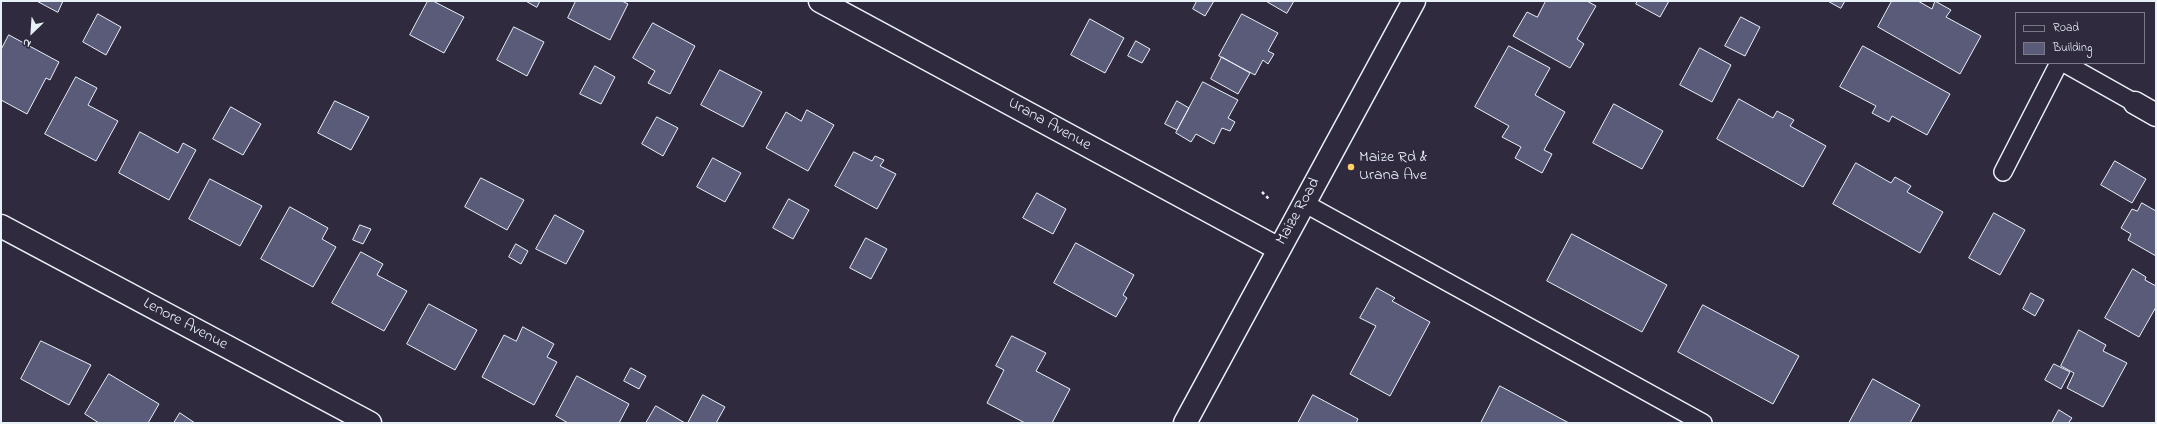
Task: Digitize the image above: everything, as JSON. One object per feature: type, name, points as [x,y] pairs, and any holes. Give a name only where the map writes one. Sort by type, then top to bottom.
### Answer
[{"type":"street","name":"Urana Avenue","points":[[820,1],[1279,249]]},
{"type":"street","name":"Maize Road","points":[[1185,423],[1414,1]]},
{"type":"street","points":[[2135,104],[2156,114]]},
{"type":"street","name":"Lenore Avenue","points":[[1,226],[370,423]]},
{"type":"lane","points":[[2003,172],[2058,64]]},
{"type":"lane","points":[[2066,64],[2135,104]]},
{"type":"lane","points":[[1304,203],[1703,423]]},
{"type":"path","points":[[1262,192],[1269,199]]},
{"type":"building","points":[[37,1],[63,1],[58,12]]},
{"type":"building","points":[[428,1],[433,1],[464,17],[444,53],[410,35]]},
{"type":"building","points":[[526,1],[540,1],[537,7]]},
{"type":"building","points":[[576,1],[622,1],[628,4],[610,40],[568,18]]},
{"type":"building","points":[[1197,1],[1214,1],[1205,16],[1193,9]]},
{"type":"building","points":[[1266,1],[1294,1],[1287,13]]},
{"type":"building","points":[[1546,1],[1587,1],[1596,6],[1577,39],[1584,44],[1570,68],[1513,36],[1527,12],[1537,17]]},
{"type":"building","points":[[1638,1],[1669,1],[1660,17],[1636,4]]},
{"type":"building","points":[[1828,1],[1845,1],[1841,8]]},
{"type":"building","points":[[1892,1],[1918,1],[1932,9],[1935,1],[1951,10],[1946,17],[1981,36],[1960,74],[1878,27]]},
{"type":"building","points":[[98,14],[121,27],[106,55],[83,42]]},
{"type":"building","points":[[1242,14],[1278,33],[1268,51],[1274,54],[1268,64],[1263,60],[1255,75],[1219,56]]},
{"type":"building","points":[[1741,17],[1760,27],[1745,56],[1725,46]]},
{"type":"building","points":[[1090,19],[1124,38],[1105,73],[1071,55]]},
{"type":"building","points":[[653,23],[695,46],[670,94],[648,83],[655,71],[633,58]]},
{"type":"building","points":[[514,27],[544,42],[527,76],[497,60]]},
{"type":"building","points":[[9,35],[59,62],[50,80],[46,78],[27,114],[1,100],[1,50]]},
{"type":"building","points":[[1136,41],[1150,49],[1142,63],[1128,56]]},
{"type":"building","points":[[1509,46],[1550,68],[1535,95],[1565,112],[1544,150],[1552,154],[1542,173],[1515,158],[1521,147],[1502,137],[1509,126],[1475,107]]},
{"type":"building","points":[[1863,46],[1950,94],[1927,135],[1892,116],[1889,122],[1872,113],[1876,106],[1840,87]]},
{"type":"building","points":[[1700,48],[1731,65],[1712,102],[1680,85]]},
{"type":"building","points":[[1222,57],[1250,73],[1238,94],[1211,79]]},
{"type":"building","points":[[595,66],[615,77],[601,104],[580,94]]},
{"type":"building","points":[[720,70],[762,92],[743,127],[701,105]]},
{"type":"building","points":[[76,77],[97,88],[88,105],[118,121],[96,161],[45,134]]},
{"type":"building","points":[[1203,82],[1238,100],[1228,118],[1235,122],[1230,131],[1222,128],[1214,144],[1196,134],[1191,142],[1176,133]]},
{"type":"building","points":[[1739,99],[1773,118],[1777,111],[1794,120],[1790,126],[1826,146],[1803,187],[1717,139]]},
{"type":"building","points":[[335,101],[369,117],[351,150],[318,133]]},
{"type":"building","points":[[1177,101],[1189,108],[1177,130],[1165,124]]},
{"type":"building","points":[[1614,104],[1663,131],[1642,169],[1593,143]]},
{"type":"building","points":[[231,107],[261,124],[243,155],[213,139]]},
{"type":"building","points":[[807,110],[834,125],[808,171],[766,148],[786,112],[801,121]]},
{"type":"building","points":[[657,117],[678,128],[663,156],[642,144]]},
{"type":"building","points":[[140,132],[178,153],[183,143],[196,150],[169,200],[119,173]]},
{"type":"building","points":[[854,152],[872,161],[875,156],[884,160],[880,166],[896,174],[877,209],[835,186]]},
{"type":"building","points":[[713,158],[741,173],[725,202],[697,187]]},
{"type":"building","points":[[2115,161],[2146,179],[2132,203],[2101,185]]},
{"type":"building","points":[[1856,163],[1891,183],[1895,177],[1911,186],[1907,192],[1943,212],[1920,253],[1833,204]]},
{"type":"building","points":[[481,178],[524,200],[507,230],[465,207]]},
{"type":"building","points":[[210,179],[262,206],[240,246],[189,219]]},
{"type":"building","points":[[1037,193],[1066,209],[1053,234],[1023,218]]},
{"type":"building","points":[[789,199],[809,210],[793,239],[773,228]]},
{"type":"building","points":[[2142,203],[2156,211],[2156,256],[2128,240],[2131,234],[2121,228],[2132,209],[2137,211]]},
{"type":"building","points":[[290,207],[328,228],[322,239],[336,247],[313,287],[261,259]]},
{"type":"building","points":[[1994,213],[2025,230],[2000,275],[1969,258]]},
{"type":"building","points":[[555,215],[584,231],[566,264],[536,249]]},
{"type":"building","points":[[360,225],[371,229],[363,244],[353,240]]},
{"type":"building","points":[[1572,234],[1667,285],[1642,332],[1547,281]]},
{"type":"building","points":[[866,238],[887,249],[871,279],[850,268]]},
{"type":"building","points":[[1076,243],[1134,275],[1123,295],[1127,298],[1116,317],[1054,283]]},
{"type":"building","points":[[516,244],[528,251],[521,264],[509,257]]},
{"type":"building","points":[[361,252],[383,264],[377,275],[407,291],[384,331],[332,303]]},
{"type":"building","points":[[2133,269],[2146,277],[2145,280],[2156,286],[2156,307],[2139,337],[2105,318]]},
{"type":"building","points":[[1377,288],[1395,298],[1392,301],[1430,322],[1390,396],[1350,374],[1376,326],[1360,318]]},
{"type":"building","points":[[2031,293],[2044,300],[2035,316],[2023,309]]},
{"type":"building","points":[[429,304],[477,330],[455,370],[407,344]]},
{"type":"building","points":[[1703,305],[1799,356],[1773,404],[1678,352]]},
{"type":"building","points":[[523,327],[554,344],[547,357],[557,362],[534,405],[482,377],[504,335],[516,341]]},
{"type":"building","points":[[2079,330],[2106,345],[2103,351],[2127,363],[2103,407],[2067,388],[2074,373],[2061,366]]},
{"type":"building","points":[[1012,336],[1046,353],[1036,371],[1070,389],[1052,423],[1025,423],[987,403],[1004,370],[996,366]]},
{"type":"building","points":[[41,341],[91,365],[69,405],[21,379]]},
{"type":"building","points":[[2054,364],[2070,372],[2061,389],[2045,380]]},
{"type":"building","points":[[631,368],[646,376],[639,389],[624,381]]},
{"type":"building","points":[[109,374],[159,404],[148,423],[99,423],[85,414]]},
{"type":"building","points":[[577,376],[629,404],[619,423],[568,423],[556,416]]},
{"type":"building","points":[[1873,379],[1920,405],[1910,423],[1849,423]]},
{"type":"building","points":[[1500,386],[1569,423],[1481,423]]},
{"type":"building","points":[[703,395],[725,407],[716,423],[688,423]]},
{"type":"building","points":[[1313,395],[1358,419],[1356,423],[1298,423]]},
{"type":"building","points":[[656,406],[685,423],[646,423]]},
{"type":"building","points":[[2059,410],[2072,418],[2069,422],[2072,423],[2052,423]]},
{"type":"building","points":[[180,413],[195,423],[174,423]]},
{"type":"place","name":"Maize Rd & Urana Ave","points":[[1351,167]]}]
